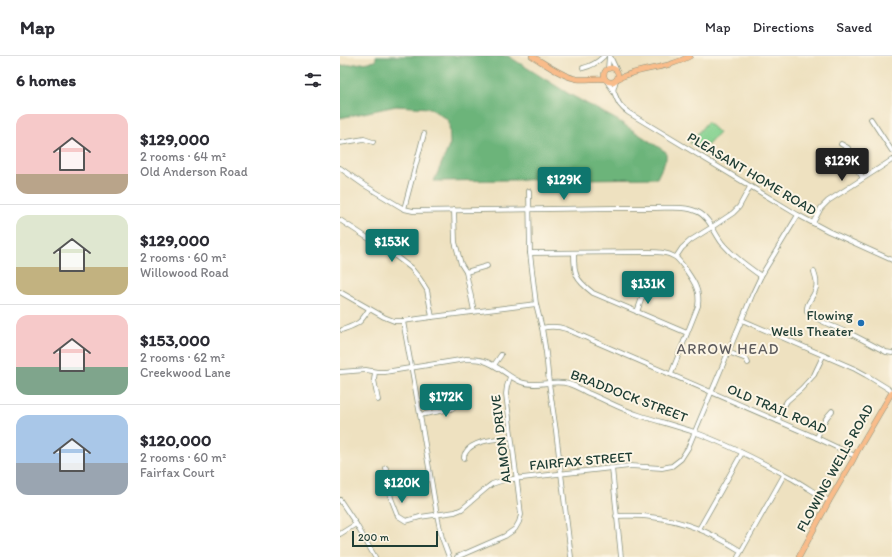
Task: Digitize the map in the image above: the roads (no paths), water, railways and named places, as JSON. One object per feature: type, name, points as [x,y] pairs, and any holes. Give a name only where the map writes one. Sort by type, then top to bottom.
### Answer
[{"type":"main road","points":[[532,56],[576,79],[594,78],[612,82],[627,74],[664,66],[678,62],[690,56]]},
{"type":"main road","points":[[594,78],[612,68],[627,74]]},
{"type":"main road","points":[[606,70],[604,77],[606,80]]},
{"type":"main road","points":[[616,70],[618,74],[617,80]]},
{"type":"main road","name":"FLOWING WELLS ROAD","points":[[799,557],[892,391]]},
{"type":"street","points":[[583,68],[596,63],[604,56]]},
{"type":"street","points":[[610,56],[616,70]]},
{"type":"street","points":[[606,70],[610,56]]},
{"type":"street","name":"PLEASANT HOME ROAD","points":[[606,80],[613,91],[616,101],[624,110],[750,187],[814,224],[892,260]]},
{"type":"street","points":[[613,91],[617,80]]},
{"type":"street","points":[[871,118],[892,151]]},
{"type":"street","points":[[404,209],[424,134]]},
{"type":"street","points":[[340,143],[364,140],[373,142]]},
{"type":"street","points":[[841,144],[848,148],[854,165],[863,178]]},
{"type":"street","points":[[814,224],[824,204],[892,160]]},
{"type":"street","points":[[340,168],[364,185],[404,209],[412,210],[676,208],[692,210],[700,213],[733,254],[748,267],[762,276]]},
{"type":"street","points":[[676,257],[682,248],[692,240],[733,213],[739,207],[750,187]]},
{"type":"street","points":[[530,190],[530,253],[536,304],[546,354],[571,557]]},
{"type":"street","points":[[454,210],[454,242],[461,264],[466,272],[474,312]]},
{"type":"street","name":"FAIRFAX STREET","points":[[386,468],[391,498],[398,516],[406,521],[420,517],[455,512],[462,509],[484,489],[492,484],[504,480],[630,466],[662,468],[672,466],[681,459],[688,448],[762,276],[798,215]]},
{"type":"street","points":[[340,220],[394,254],[411,268],[427,290],[432,317]]},
{"type":"street","points":[[530,253],[650,252],[667,253],[676,257],[696,286],[699,296],[698,306],[671,374]]},
{"type":"street","points":[[574,253],[576,275],[582,284],[593,293],[687,333]]},
{"type":"street","points":[[466,272],[487,266]]},
{"type":"street","points":[[814,272],[817,281],[816,287],[815,292],[806,308],[807,312],[810,315],[886,352],[892,353]]},
{"type":"street","points":[[340,292],[369,309],[394,321],[536,304]]},
{"type":"street","points":[[637,312],[644,292]]},
{"type":"street","points":[[342,330],[356,325],[363,320],[369,309]]},
{"type":"street","points":[[742,320],[866,375],[892,391]]},
{"type":"street","points":[[403,321],[437,515],[442,538],[449,557]]},
{"type":"street","name":"OLD TRAIL ROAD","points":[[542,328],[557,326],[566,329],[855,456]]},
{"type":"street","points":[[728,352],[746,359],[748,363]]},
{"type":"street","points":[[494,365],[501,355]]},
{"type":"street","points":[[778,421],[780,413],[787,401],[814,375],[823,356]]},
{"type":"street","name":"BRADDOCK STREET","points":[[340,372],[366,370],[375,372],[394,372],[466,359],[484,360],[494,365],[510,377],[521,382],[531,385],[562,382],[569,384],[602,398],[620,408],[694,432],[742,453],[784,474],[829,501]]},
{"type":"street","points":[[375,372],[374,380],[378,400]]},
{"type":"street","name":"ALMON DRIVE","points":[[457,557],[505,536],[514,529],[519,522],[521,511],[506,394],[510,377]]},
{"type":"street","points":[[420,415],[451,409],[466,401]]},
{"type":"street","points":[[817,438],[824,421],[832,411]]},
{"type":"street","points":[[464,458],[465,452],[474,445],[484,441],[511,437]]},
{"type":"street","points":[[699,529],[742,453]]},
{"type":"street","points":[[612,468],[621,557]]},
{"type":"street","points":[[738,557],[784,474]]},
{"type":"street","points":[[340,500],[356,524],[374,556],[369,557]]},
{"type":"street","points":[[616,516],[651,516],[674,521],[699,529],[741,551]]},
{"type":"street","points":[[340,534],[356,524]]},
{"type":"place","name":"Flowing Wells Theater","points":[[861,323]]},
{"type":"district","name":"ARROW HEAD","points":[[728,349]]}]
